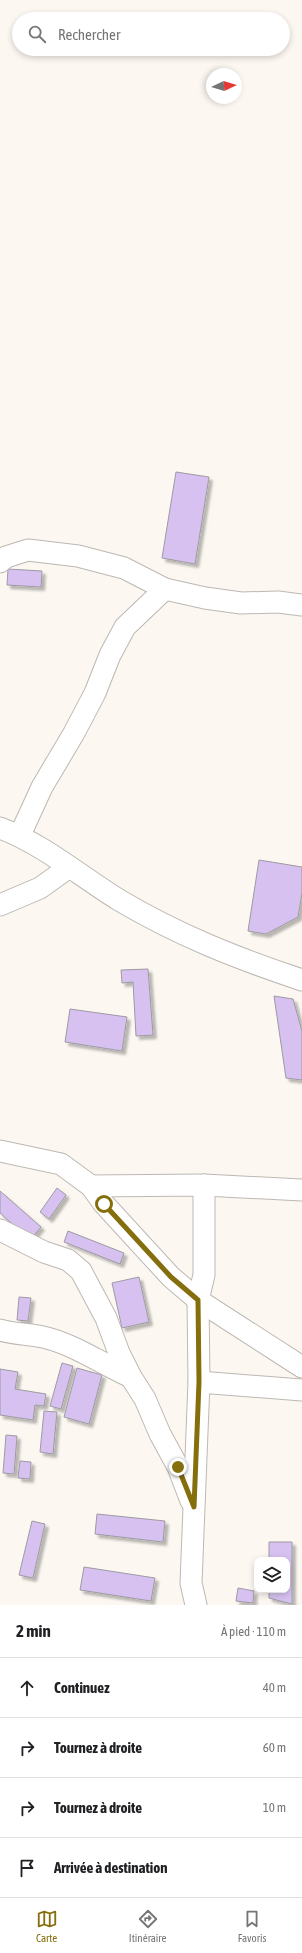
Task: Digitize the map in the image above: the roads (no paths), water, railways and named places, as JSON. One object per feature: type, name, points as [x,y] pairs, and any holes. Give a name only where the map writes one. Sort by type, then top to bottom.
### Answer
[{"type":"street","points":[[0,562],[6,557],[28,550],[78,556],[124,568],[165,589],[204,598],[241,603],[278,602],[302,605]]},
{"type":"street","points":[[20,835],[42,787],[74,733],[95,693],[110,655],[125,627],[165,589]]},
{"type":"street","points":[[0,828],[20,835],[68,868],[119,900],[176,932],[230,955],[302,980]]},
{"type":"street","points":[[0,905],[40,888],[68,868]]},
{"type":"street","points":[[0,1151],[61,1164],[91,1186],[104,1204],[171,1277],[198,1300],[302,1367]]},
{"type":"street","points":[[91,1186],[204,1185],[302,1190]]},
{"type":"street","points":[[196,1605],[191,1583],[199,1382],[198,1300],[204,1275],[204,1185]]},
{"type":"street","points":[[0,1230],[44,1252],[68,1260],[81,1271],[106,1318],[119,1353],[131,1377],[145,1399],[160,1434],[178,1467],[194,1507]]},
{"type":"street","points":[[0,1330],[43,1337],[81,1350],[101,1363],[131,1377]]},
{"type":"street","points":[[199,1382],[302,1390]]}]
